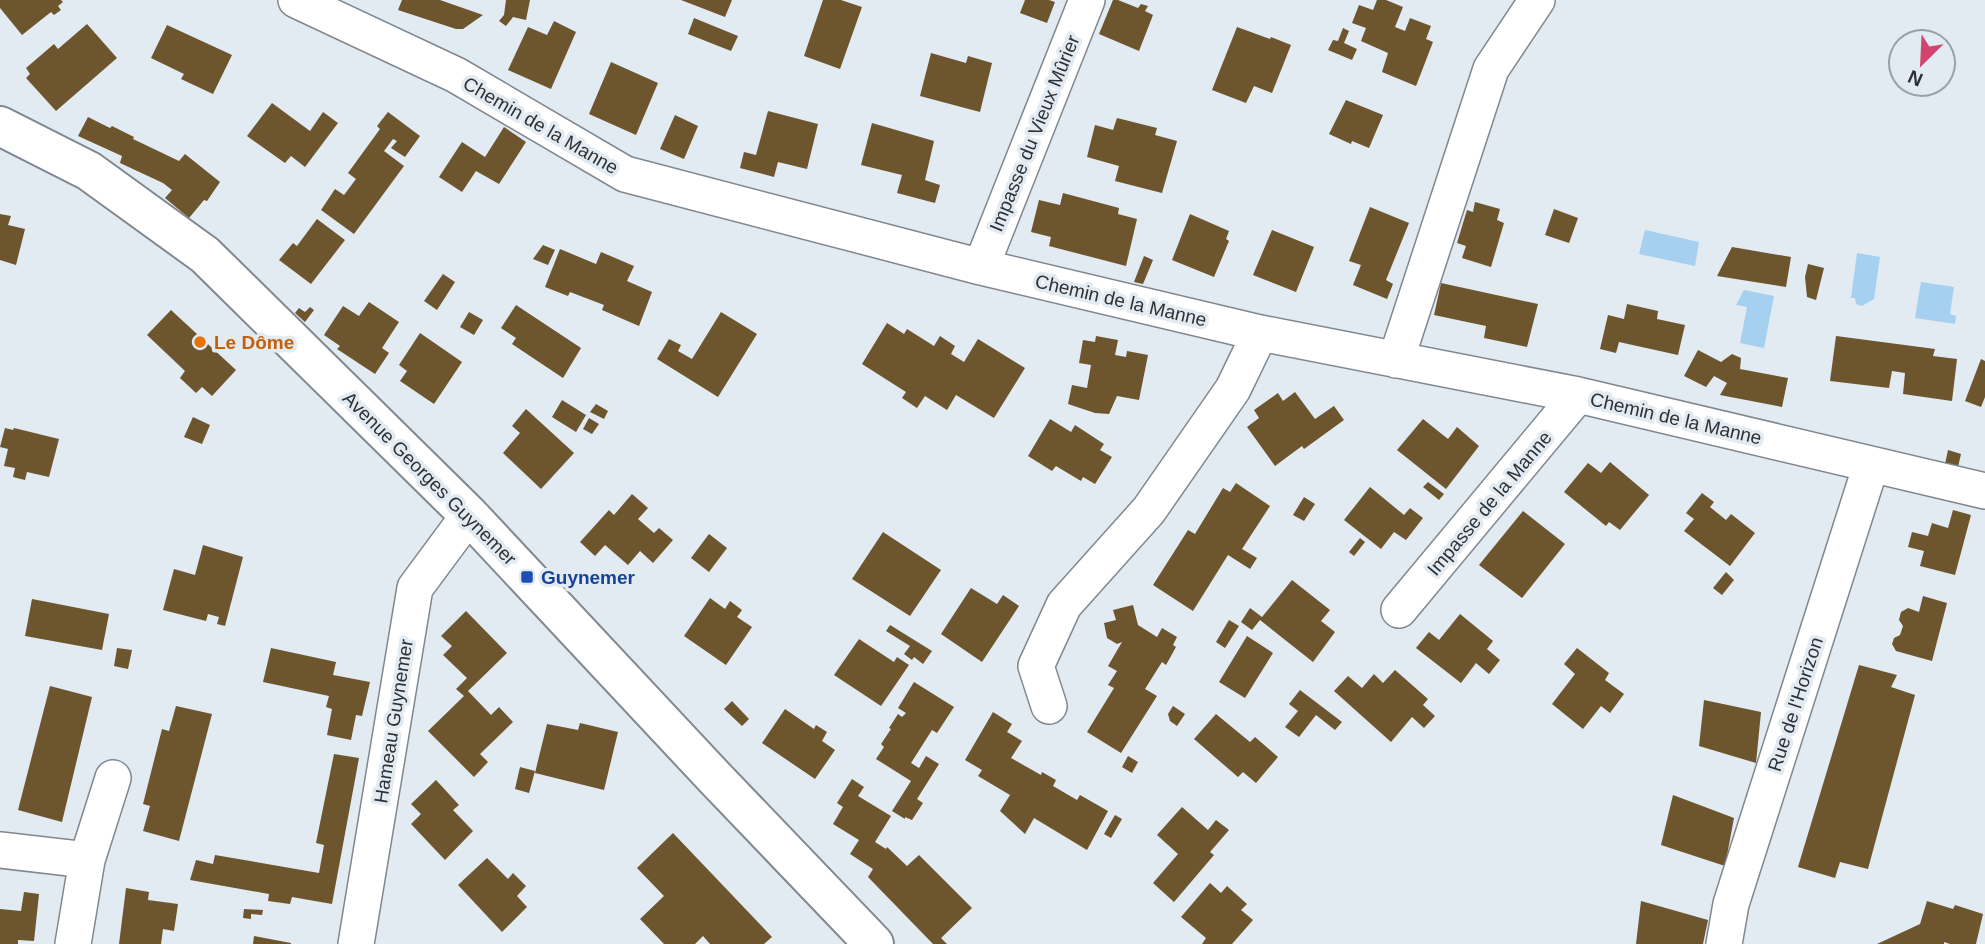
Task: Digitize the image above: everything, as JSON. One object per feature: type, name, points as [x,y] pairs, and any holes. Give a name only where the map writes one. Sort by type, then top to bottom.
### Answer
[{"type":"main road","name":"Avenue Georges Guynemer","points":[[0,126],[89,171],[205,254],[469,515],[874,944]]},
{"type":"street","name":"Chemin de la Manne","points":[[296,0],[456,75],[625,174],[981,267],[1260,333],[1578,395],[1985,491]]},
{"type":"street","name":"Impasse du Vieux Mûrier","points":[[981,267],[1087,0]]},
{"type":"street","points":[[1396,360],[1491,69],[1537,0]]},
{"type":"street","points":[[1049,706],[1036,666],[1064,605],[1149,510],[1233,389],[1260,333]]},
{"type":"street","name":"Impasse de la Manne","points":[[1399,610],[1578,395]]},
{"type":"street","name":"Rue de l'Horizon","points":[[1724,944],[1731,904],[1871,464]]},
{"type":"street","name":"Hameau Guynemer","points":[[356,944],[415,588],[469,515]]},
{"type":"street","points":[[73,944],[87,860],[113,778]]},
{"type":"street","points":[[0,850],[87,860]]},
{"type":"water","points":[[1645,230],[1699,242],[1695,266],[1639,254]]},
{"type":"water","points":[[1857,253],[1880,257],[1874,299],[1862,306],[1856,304],[1855,298],[1851,298]]},
{"type":"water","points":[[1921,282],[1954,287],[1950,314],[1956,316],[1955,324],[1915,318]]},
{"type":"water","points":[[1744,290],[1774,296],[1764,348],[1740,343],[1747,307],[1736,305]]},
{"type":"building","points":[[0,0],[63,2],[58,6],[61,10],[54,15],[51,12],[22,35],[0,8]]},
{"type":"building","points":[[402,0],[440,0],[483,15],[463,29],[456,29],[398,10]]},
{"type":"building","points":[[506,0],[530,0],[526,20],[513,17],[506,26],[499,21],[504,15]]},
{"type":"building","points":[[681,0],[732,0],[725,17]]},
{"type":"building","points":[[823,0],[841,0],[862,7],[840,69],[804,56]]},
{"type":"building","points":[[1025,0],[1055,2],[1047,23],[1020,13]]},
{"type":"building","points":[[1113,0],[1138,8],[1141,4],[1148,6],[1145,11],[1153,15],[1139,51],[1099,34]]},
{"type":"building","points":[[1377,0],[1386,0],[1403,7],[1395,27],[1405,31],[1410,18],[1431,26],[1426,39],[1433,42],[1416,86],[1382,72],[1388,53],[1361,41],[1366,28],[1352,23],[1359,5],[1373,10]]},
{"type":"building","points":[[694,18],[738,36],[731,51],[688,34]]},
{"type":"building","points":[[554,21],[576,32],[551,89],[508,70],[528,27],[547,35]]},
{"type":"building","points":[[87,24],[117,58],[56,111],[26,78],[30,74],[26,68],[54,44],[58,49]]},
{"type":"building","points":[[167,25],[232,55],[213,94],[181,79],[184,74],[151,58]]},
{"type":"building","points":[[1237,27],[1291,45],[1272,93],[1254,86],[1246,103],[1212,90]]},
{"type":"building","points":[[1343,28],[1349,31],[1344,43],[1357,49],[1352,60],[1328,50],[1333,40],[1338,41]]},
{"type":"building","points":[[931,53],[966,63],[968,56],[992,63],[980,112],[920,96]]},
{"type":"building","points":[[611,62],[658,83],[636,135],[589,114]]},
{"type":"building","points":[[1346,100],[1383,115],[1369,148],[1352,141],[1351,144],[1329,134]]},
{"type":"building","points":[[272,103],[310,131],[323,112],[338,123],[305,167],[291,156],[285,163],[247,136]]},
{"type":"building","points":[[768,111],[818,124],[807,169],[778,162],[774,177],[740,168],[744,152],[756,155]]},
{"type":"building","points":[[388,112],[420,136],[405,157],[391,148],[397,141],[393,139],[384,151],[404,166],[354,234],[321,210],[335,189],[344,195],[356,179],[348,173],[380,129],[377,126]]},
{"type":"building","points":[[675,115],[698,126],[684,159],[660,149]]},
{"type":"building","points":[[88,117],[110,128],[112,126],[179,161],[185,154],[220,182],[207,201],[204,200],[189,218],[165,198],[172,190],[163,183],[120,163],[122,156],[78,136]]},
{"type":"building","points":[[1117,118],[1157,128],[1155,135],[1177,141],[1162,193],[1115,181],[1119,166],[1087,157],[1095,125],[1113,130]]},
{"type":"building","points":[[872,123],[934,141],[925,180],[940,185],[935,203],[897,193],[902,175],[861,165]]},
{"type":"building","points":[[504,127],[526,142],[499,184],[476,171],[462,192],[439,177],[462,142],[485,157]]},
{"type":"building","points":[[1063,193],[1119,208],[1118,214],[1137,219],[1126,266],[1049,246],[1051,237],[1031,232],[1039,200],[1060,205]]},
{"type":"building","points":[[1475,202],[1500,209],[1497,220],[1504,223],[1491,267],[1462,258],[1466,246],[1457,243],[1467,210],[1473,212]]},
{"type":"building","points":[[1370,207],[1409,223],[1386,280],[1393,284],[1387,299],[1353,285],[1361,265],[1349,261]]},
{"type":"building","points":[[1554,209],[1578,218],[1569,243],[1545,235]]},
{"type":"building","points":[[0,214],[11,216],[8,225],[25,229],[16,265],[0,260]]},
{"type":"building","points":[[1190,214],[1229,231],[1226,239],[1229,241],[1214,277],[1172,260]]},
{"type":"building","points":[[317,219],[345,240],[311,284],[279,260],[293,243],[297,246]]},
{"type":"building","points":[[1272,230],[1314,247],[1296,292],[1253,275]]},
{"type":"building","points":[[543,245],[555,250],[548,265],[533,259]]},
{"type":"building","points":[[1732,247],[1791,257],[1786,287],[1717,276]]},
{"type":"building","points":[[560,249],[596,264],[601,252],[634,266],[627,281],[652,292],[639,326],[602,310],[604,305],[570,292],[568,296],[545,287]]},
{"type":"building","points":[[1144,256],[1153,260],[1143,284],[1134,282]]},
{"type":"building","points":[[1808,264],[1824,268],[1816,300],[1807,297],[1805,277]]},
{"type":"building","points":[[443,274],[455,282],[437,310],[424,301]]},
{"type":"building","points":[[1441,283],[1538,304],[1527,347],[1484,338],[1486,326],[1434,315]]},
{"type":"building","points":[[369,302],[399,322],[382,348],[389,353],[375,374],[337,349],[340,346],[324,335],[343,306],[359,316]]},
{"type":"building","points":[[1627,304],[1658,311],[1657,319],[1685,325],[1678,355],[1619,342],[1616,353],[1600,349],[1608,315],[1624,319]]},
{"type":"building","points":[[516,305],[581,348],[563,378],[512,344],[516,338],[501,328]]},
{"type":"building","points":[[310,307],[314,310],[305,322],[295,313],[299,308],[305,312]]},
{"type":"building","points":[[171,310],[236,370],[212,396],[202,387],[196,393],[180,378],[185,371],[147,335]]},
{"type":"building","points":[[469,312],[483,320],[474,335],[460,327]]},
{"type":"building","points":[[721,312],[757,334],[718,397],[657,359],[669,339],[681,345],[678,351],[692,359]]},
{"type":"building","points":[[887,323],[904,334],[907,329],[934,346],[940,336],[955,346],[951,354],[964,362],[978,339],[1025,368],[994,418],[956,395],[947,410],[925,396],[917,408],[902,398],[906,392],[862,364]]},
{"type":"building","points":[[420,333],[462,362],[434,404],[400,381],[407,371],[399,365]]},
{"type":"building","points":[[1096,336],[1118,340],[1115,355],[1126,357],[1127,351],[1148,355],[1139,400],[1117,396],[1109,414],[1095,413],[1068,404],[1072,385],[1087,388],[1091,365],[1079,363],[1083,340],[1095,342]]},
{"type":"building","points":[[1836,336],[1935,349],[1933,356],[1957,359],[1952,401],[1903,394],[1905,373],[1892,371],[1889,388],[1830,381]]},
{"type":"building","points":[[1698,350],[1721,362],[1732,354],[1741,358],[1740,369],[1788,378],[1782,407],[1720,395],[1727,383],[1714,376],[1706,387],[1684,376]]},
{"type":"building","points":[[1981,359],[1985,361],[1985,397],[1981,407],[1965,401]]},
{"type":"building","points":[[1295,392],[1315,419],[1334,406],[1344,420],[1275,466],[1247,427],[1259,418],[1254,410],[1278,393],[1283,401]]},
{"type":"building","points":[[562,400],[586,415],[576,432],[552,417]]},
{"type":"building","points":[[596,404],[608,411],[604,419],[590,412]]},
{"type":"building","points":[[526,409],[574,453],[541,489],[503,453],[520,433],[512,426]]},
{"type":"building","points":[[193,417],[210,425],[202,444],[184,437]]},
{"type":"building","points":[[589,418],[599,424],[592,434],[583,429]]},
{"type":"building","points":[[1050,419],[1071,432],[1075,425],[1104,444],[1100,450],[1112,457],[1095,484],[1083,477],[1081,481],[1056,466],[1052,471],[1028,456]]},
{"type":"building","points":[[1423,419],[1448,439],[1457,427],[1479,446],[1446,489],[1397,450]]},
{"type":"building","points":[[5,428],[59,439],[49,477],[27,472],[25,480],[13,477],[15,468],[4,466],[8,449],[0,447]]},
{"type":"building","points":[[1948,450],[1961,454],[1958,467],[1945,464]]},
{"type":"building","points":[[1610,462],[1649,495],[1620,530],[1609,522],[1606,526],[1564,492],[1588,463],[1601,473]]},
{"type":"building","points":[[1428,482],[1444,494],[1439,500],[1423,487]]},
{"type":"building","points":[[1236,483],[1270,506],[1242,549],[1257,558],[1250,569],[1228,555],[1193,611],[1153,585],[1188,530],[1195,534],[1223,488],[1230,492]]},
{"type":"building","points":[[1370,487],[1404,515],[1410,508],[1423,518],[1406,540],[1394,532],[1381,549],[1344,520]]},
{"type":"building","points":[[1702,493],[1714,502],[1710,507],[1726,520],[1731,514],[1755,533],[1730,566],[1684,531],[1694,519],[1686,513]]},
{"type":"building","points":[[632,494],[648,508],[638,519],[654,533],[659,528],[673,540],[653,563],[640,551],[628,565],[605,545],[595,556],[580,542],[609,510],[614,515]]},
{"type":"building","points":[[1304,497],[1315,504],[1304,521],[1293,515]]},
{"type":"building","points":[[1953,510],[1971,515],[1955,575],[1920,566],[1924,551],[1908,547],[1912,532],[1928,536],[1932,523],[1948,528]]},
{"type":"building","points":[[1523,511],[1565,544],[1522,598],[1479,565]]},
{"type":"building","points":[[883,532],[941,570],[910,616],[852,579]]},
{"type":"building","points":[[709,534],[727,548],[709,572],[691,558]]},
{"type":"building","points":[[1360,538],[1365,542],[1354,556],[1349,552]]},
{"type":"building","points":[[203,545],[243,557],[225,626],[217,624],[219,617],[208,614],[206,621],[163,610],[174,569],[195,575]]},
{"type":"building","points":[[1726,572],[1734,580],[1722,595],[1713,588]]},
{"type":"building","points":[[1292,580],[1330,610],[1321,621],[1335,632],[1313,662],[1260,620],[1252,630],[1241,622],[1250,608],[1262,617]]},
{"type":"building","points":[[971,588],[997,604],[1003,595],[1019,606],[982,662],[941,634]]},
{"type":"building","points":[[1923,596],[1947,603],[1932,661],[1896,651],[1892,644],[1894,638],[1900,635],[1903,626],[1899,620],[1901,612],[1908,608],[1919,612]]},
{"type":"building","points":[[710,598],[725,609],[730,601],[742,610],[737,617],[752,627],[726,665],[684,636]]},
{"type":"building","points":[[32,599],[109,614],[102,650],[25,636]]},
{"type":"building","points":[[1133,605],[1138,625],[1157,637],[1162,628],[1177,637],[1173,645],[1176,647],[1166,665],[1162,662],[1145,689],[1157,696],[1121,753],[1087,732],[1114,688],[1108,685],[1117,671],[1108,666],[1122,642],[1117,644],[1107,638],[1104,623],[1116,620],[1113,610]]},
{"type":"building","points":[[466,611],[507,653],[468,691],[491,715],[499,707],[513,722],[480,754],[488,762],[474,777],[428,731],[464,696],[456,689],[467,678],[443,655],[452,646],[441,636]]},
{"type":"building","points":[[1460,614],[1493,641],[1487,649],[1500,660],[1489,674],[1476,663],[1461,683],[1416,648],[1429,632],[1439,640]]},
{"type":"building","points":[[1229,620],[1239,626],[1225,648],[1216,642]]},
{"type":"building","points":[[890,625],[932,651],[923,664],[904,654],[910,646],[886,631]]},
{"type":"building","points":[[1247,636],[1273,653],[1245,698],[1219,682]]},
{"type":"building","points":[[859,639],[894,662],[897,657],[909,665],[881,706],[834,675]]},
{"type":"building","points":[[117,648],[132,650],[128,669],[114,666]]},
{"type":"building","points":[[271,648],[336,662],[333,675],[370,682],[362,716],[356,715],[351,740],[327,735],[332,709],[326,707],[329,696],[263,682]]},
{"type":"building","points":[[1577,648],[1609,673],[1605,680],[1624,694],[1610,713],[1601,706],[1583,729],[1552,704],[1575,674],[1564,664]]},
{"type":"building","points":[[1859,665],[1897,675],[1891,687],[1915,695],[1868,869],[1840,862],[1835,878],[1798,867]]},
{"type":"building","points":[[1395,670],[1428,699],[1423,705],[1435,716],[1424,728],[1412,717],[1391,742],[1334,691],[1348,676],[1362,688],[1374,674],[1383,683]]},
{"type":"building","points":[[914,682],[954,707],[937,733],[932,730],[911,763],[919,768],[926,756],[939,764],[917,799],[923,803],[912,820],[892,811],[911,781],[876,759],[898,714],[902,717],[906,713],[898,708]]},
{"type":"building","points":[[50,686],[92,697],[62,822],[18,810]]},
{"type":"building","points":[[1300,690],[1342,722],[1335,730],[1316,715],[1299,737],[1285,727],[1298,711],[1289,704]]},
{"type":"building","points":[[1704,700],[1761,712],[1756,763],[1699,746]]},
{"type":"building","points":[[732,701],[749,719],[742,726],[724,709]]},
{"type":"building","points":[[176,706],[212,714],[179,841],[143,831],[150,806],[143,804],[162,729],[169,731]]},
{"type":"building","points":[[1173,706],[1185,714],[1177,726],[1170,721],[1168,714]]},
{"type":"building","points":[[785,709],[814,729],[816,725],[827,732],[822,741],[835,750],[815,779],[762,743]]},
{"type":"building","points":[[993,712],[1012,724],[1007,732],[1022,741],[1011,758],[1056,780],[1053,786],[1077,800],[1080,795],[1108,811],[1087,850],[1034,818],[1025,834],[1000,811],[1010,795],[978,776],[982,770],[965,760]]},
{"type":"building","points":[[1216,714],[1250,742],[1255,737],[1278,757],[1256,783],[1243,772],[1238,777],[1194,739]]},
{"type":"building","points":[[580,723],[618,732],[604,790],[535,773],[547,724],[578,730]]},
{"type":"building","points":[[334,754],[359,758],[332,904],[292,897],[290,904],[268,901],[269,894],[190,880],[196,860],[213,864],[215,855],[319,873],[324,845],[316,843]]},
{"type":"building","points":[[1128,756],[1138,762],[1132,773],[1122,767]]},
{"type":"building","points":[[520,767],[535,771],[529,793],[515,789]]},
{"type":"building","points":[[852,779],[864,787],[858,796],[891,816],[875,842],[886,849],[887,847],[907,866],[919,855],[972,908],[941,938],[947,944],[933,944],[868,877],[873,869],[850,854],[859,840],[833,824],[843,807],[837,803]]},
{"type":"building","points":[[436,780],[459,805],[453,810],[473,831],[445,860],[411,824],[421,814],[411,804]]},
{"type":"building","points":[[1673,795],[1734,818],[1725,866],[1661,845]]},
{"type":"building","points":[[1182,807],[1208,830],[1216,820],[1229,830],[1210,852],[1214,855],[1174,902],[1153,883],[1178,854],[1157,835]]},
{"type":"building","points":[[1115,815],[1122,819],[1111,838],[1104,834]]},
{"type":"building","points":[[673,833],[772,937],[764,944],[710,944],[703,936],[695,944],[664,944],[640,919],[664,896],[637,868]]},
{"type":"building","points":[[487,858],[508,879],[513,873],[526,886],[517,896],[527,907],[502,932],[458,885]]},
{"type":"building","points":[[1210,883],[1221,893],[1227,886],[1247,904],[1241,910],[1253,920],[1232,944],[1202,944],[1206,938],[1181,917]]},
{"type":"building","points":[[126,888],[149,892],[148,900],[178,904],[174,931],[163,929],[161,944],[119,944]]},
{"type":"building","points":[[24,892],[39,894],[34,941],[18,940],[18,944],[0,944],[0,909],[21,911]]},
{"type":"building","points":[[1641,901],[1708,920],[1703,944],[1636,944]]},
{"type":"building","points":[[1927,901],[1953,909],[1955,905],[1983,914],[1976,944],[1877,944],[1920,924]]},
{"type":"building","points":[[244,909],[263,910],[262,915],[251,914],[251,919],[243,918]]},
{"type":"building","points":[[254,936],[291,943],[291,944],[253,944]]},
{"type":"place","name":"Le Dôme","points":[[200,342]]},
{"type":"place","name":"Guynemer","points":[[527,577]]}]
